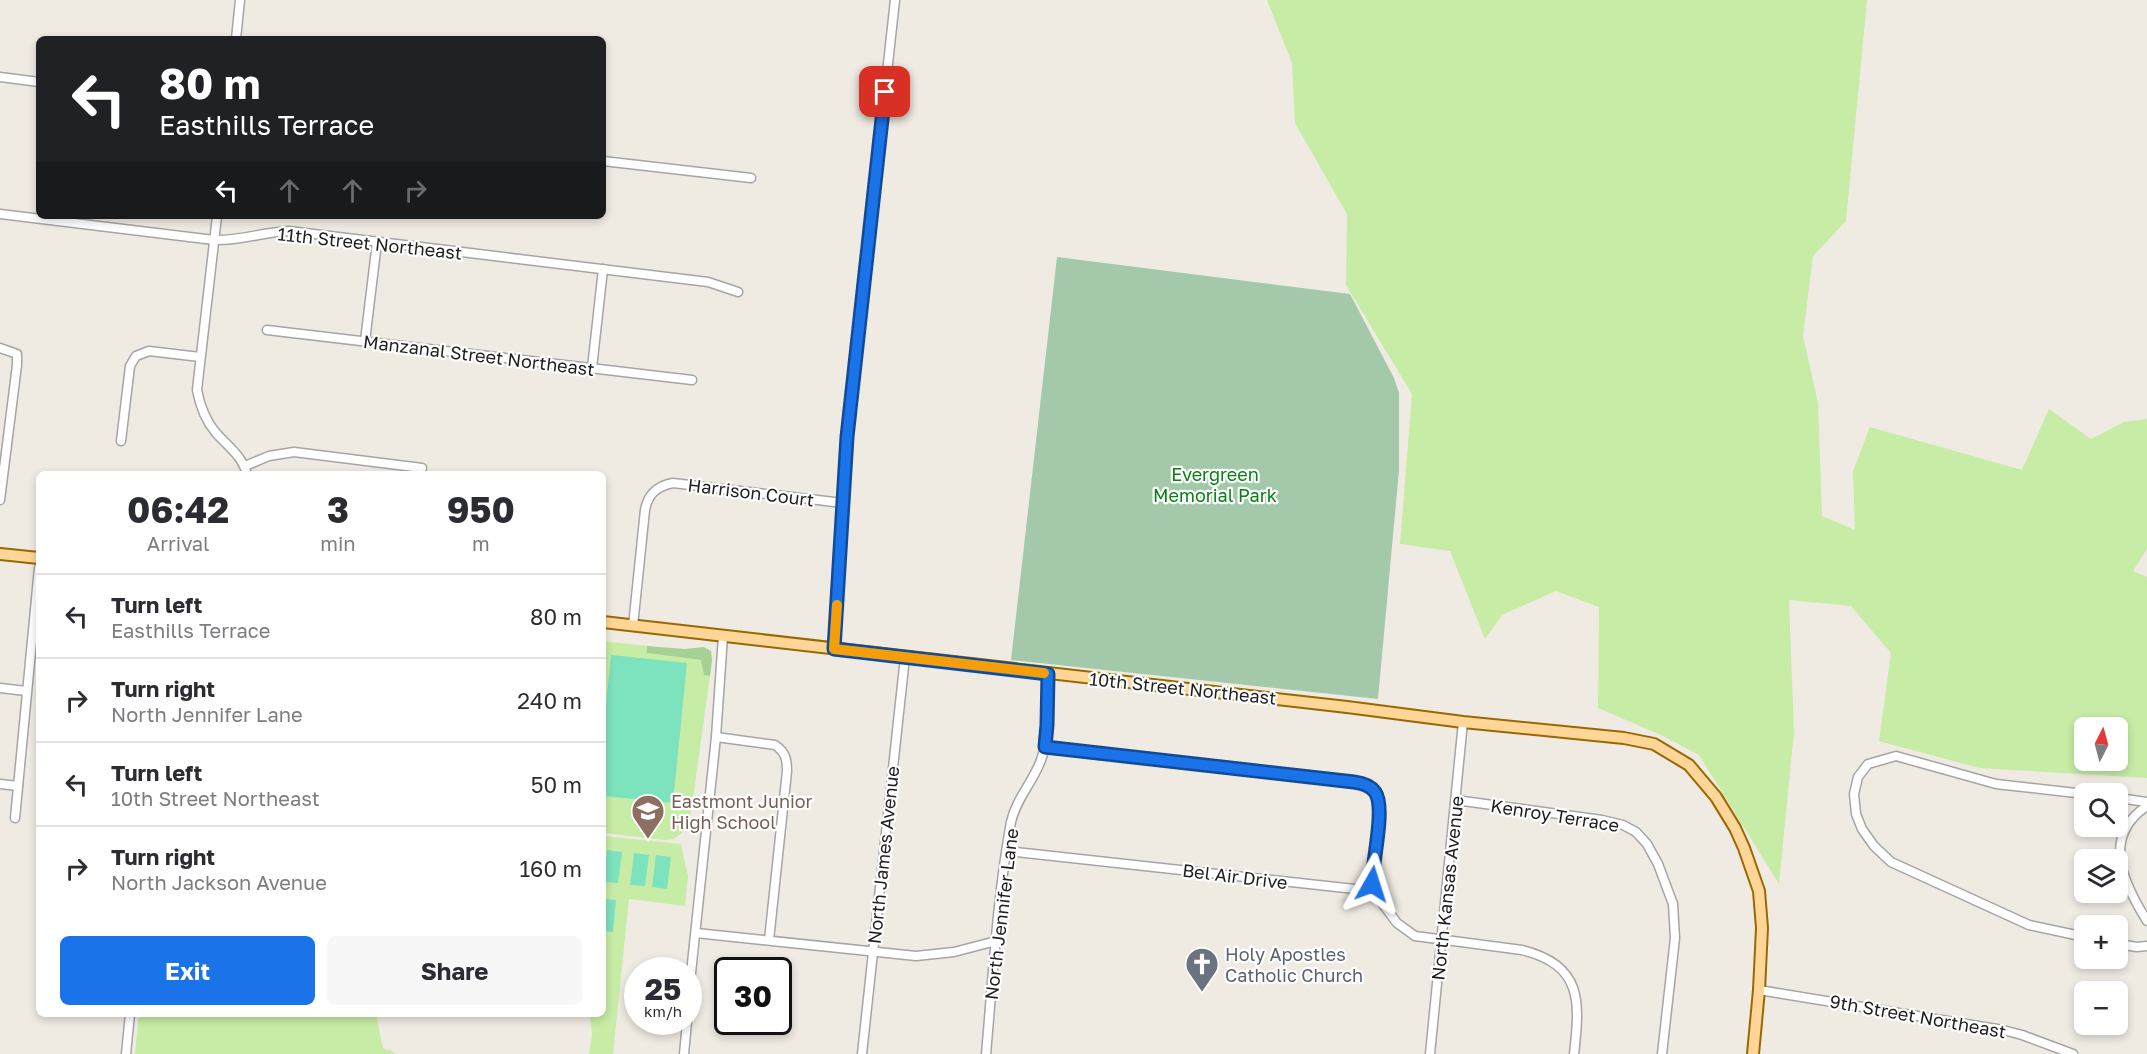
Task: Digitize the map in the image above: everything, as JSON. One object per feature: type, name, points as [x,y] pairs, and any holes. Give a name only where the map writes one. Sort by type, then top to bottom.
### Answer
[{"type":"main road","points":[[0,554],[36,558]]},
{"type":"main road","name":"10th Street Northeast","points":[[606,622],[1347,706],[1463,722],[1624,738],[1654,744],[1689,765],[1716,797],[1744,848],[1759,891],[1762,928],[1753,1054]]},
{"type":"street","points":[[236,36],[240,0]]},
{"type":"street","points":[[834,649],[848,426],[895,0]]},
{"type":"street","points":[[0,77],[36,82]]},
{"type":"street","points":[[606,161],[751,178]]},
{"type":"street","name":"11th Street Northeast","points":[[0,214],[36,218]]},
{"type":"street","name":"11th Street Northeast","points":[[41,219],[214,240],[241,239],[289,231],[708,282],[738,292]]},
{"type":"street","points":[[216,219],[197,390],[202,410],[211,426],[234,451],[246,470],[269,456],[294,452],[422,468]]},
{"type":"street","points":[[365,341],[377,242]]},
{"type":"street","points":[[592,368],[603,269]]},
{"type":"street","name":"Manzanal Street Northeast","points":[[267,330],[692,380]]},
{"type":"street","points":[[0,348],[17,354],[17,365],[0,500]]},
{"type":"street","points":[[121,441],[130,366],[136,356],[149,351],[200,357]]},
{"type":"street","name":"Harrison Court","points":[[633,626],[646,501],[657,489],[673,483],[843,503]]},
{"type":"street","points":[[15,818],[36,596]]},
{"type":"street","points":[[693,957],[716,737],[723,636]]},
{"type":"street","name":"North James Avenue","points":[[862,1054],[904,657]]},
{"type":"street","name":"North Jennifer Lane","points":[[986,1054],[996,940],[1013,813],[1041,760],[1045,747],[1048,674]]},
{"type":"street","points":[[0,688],[26,691]]},
{"type":"street","name":"North Kansas Avenue","points":[[1430,1054],[1463,722]]},
{"type":"street","points":[[716,737],[775,745],[787,758],[769,940]]},
{"type":"street","points":[[1045,747],[1366,785],[1376,793],[1380,807],[1372,877],[1373,891],[1387,912],[1404,930],[1415,936],[1529,952],[1548,959],[1560,968],[1569,980],[1577,1000],[1578,1022],[1574,1054]]},
{"type":"street","points":[[2074,793],[1996,783],[1896,756],[1868,764],[1858,777],[1854,794],[1856,814],[1862,829],[1874,846],[1891,862],[2029,925],[2074,935]]},
{"type":"street","points":[[0,784],[18,786]]},
{"type":"street","name":"Kenroy Terrace","points":[[1456,800],[1602,820],[1630,828],[1647,844],[1667,885],[1675,916],[1675,939],[1662,1054]]},
{"type":"street","points":[[2128,800],[2147,803]]},
{"type":"street","points":[[2147,803],[2129,824],[2120,847],[2125,882],[2147,921]]},
{"type":"street","name":"Bel Air Drive","points":[[1007,851],[1373,891]]},
{"type":"street","points":[[696,933],[873,953],[929,955],[954,952],[996,940]]},
{"type":"street","points":[[2128,946],[2147,946]]},
{"type":"street","name":"9th Street Northeast","points":[[1759,990],[2003,1030],[2073,1054]]},
{"type":"street","points":[[126,1054],[130,1017]]},
{"type":"street","points":[[684,1054],[686,1035]]},
{"type":"green space","points":[[1267,0],[1867,0],[1846,221],[1813,256],[1803,336],[1818,403],[1822,516],[1855,530],[1853,471],[1870,427],[2022,470],[2049,409],[2091,439],[2124,422],[2147,419],[2147,549],[2133,571],[2147,577],[2147,778],[1979,768],[1879,741],[1891,653],[1851,606],[1789,600],[1794,732],[1779,884],[1699,755],[1661,735],[1598,708],[1599,607],[1556,591],[1502,615],[1485,639],[1450,551],[1400,544],[1412,394],[1346,285],[1347,214],[1295,123],[1292,63]]},
{"type":"green space","name":"Evergreen Memorial Park","points":[[1057,257],[1350,294],[1394,378],[1399,393],[1399,470],[1378,699],[1011,660]]},
{"type":"green space","points":[[606,641],[647,646],[647,653],[702,660],[704,675],[710,676],[690,820],[682,833],[674,839],[606,833]]},
{"type":"green space","points":[[647,646],[685,649],[704,647],[711,651],[710,676],[704,675],[701,660],[647,653]]},
{"type":"green space","points":[[611,655],[687,663],[673,803],[606,796],[606,705]]},
{"type":"green space","points":[[606,836],[681,844],[688,876],[685,906],[629,899],[613,1054],[589,1054],[592,1035],[590,1017],[606,1017]]},
{"type":"green space","points":[[607,850],[622,852],[618,883],[606,882]]},
{"type":"green space","points":[[634,853],[649,855],[645,886],[630,885]]},
{"type":"green space","points":[[656,855],[671,857],[667,889],[652,887]]},
{"type":"green space","points":[[606,899],[616,900],[613,932],[606,931]]},
{"type":"green space","points":[[139,1017],[377,1017],[383,1048],[391,1050],[394,1054],[135,1054]]},
{"type":"slow traffic","points":[[837,605],[834,649],[1044,673]]},
{"type":"place","name":"Eastmont Junior High School","points":[[648,840]]},
{"type":"place","name":"Holy Apostles Catholic Church","points":[[1202,993]]},
{"type":"route","points":[[885,92],[847,437],[834,649],[1048,674],[1045,747],[1366,785],[1376,793],[1380,807],[1372,884]]}]
